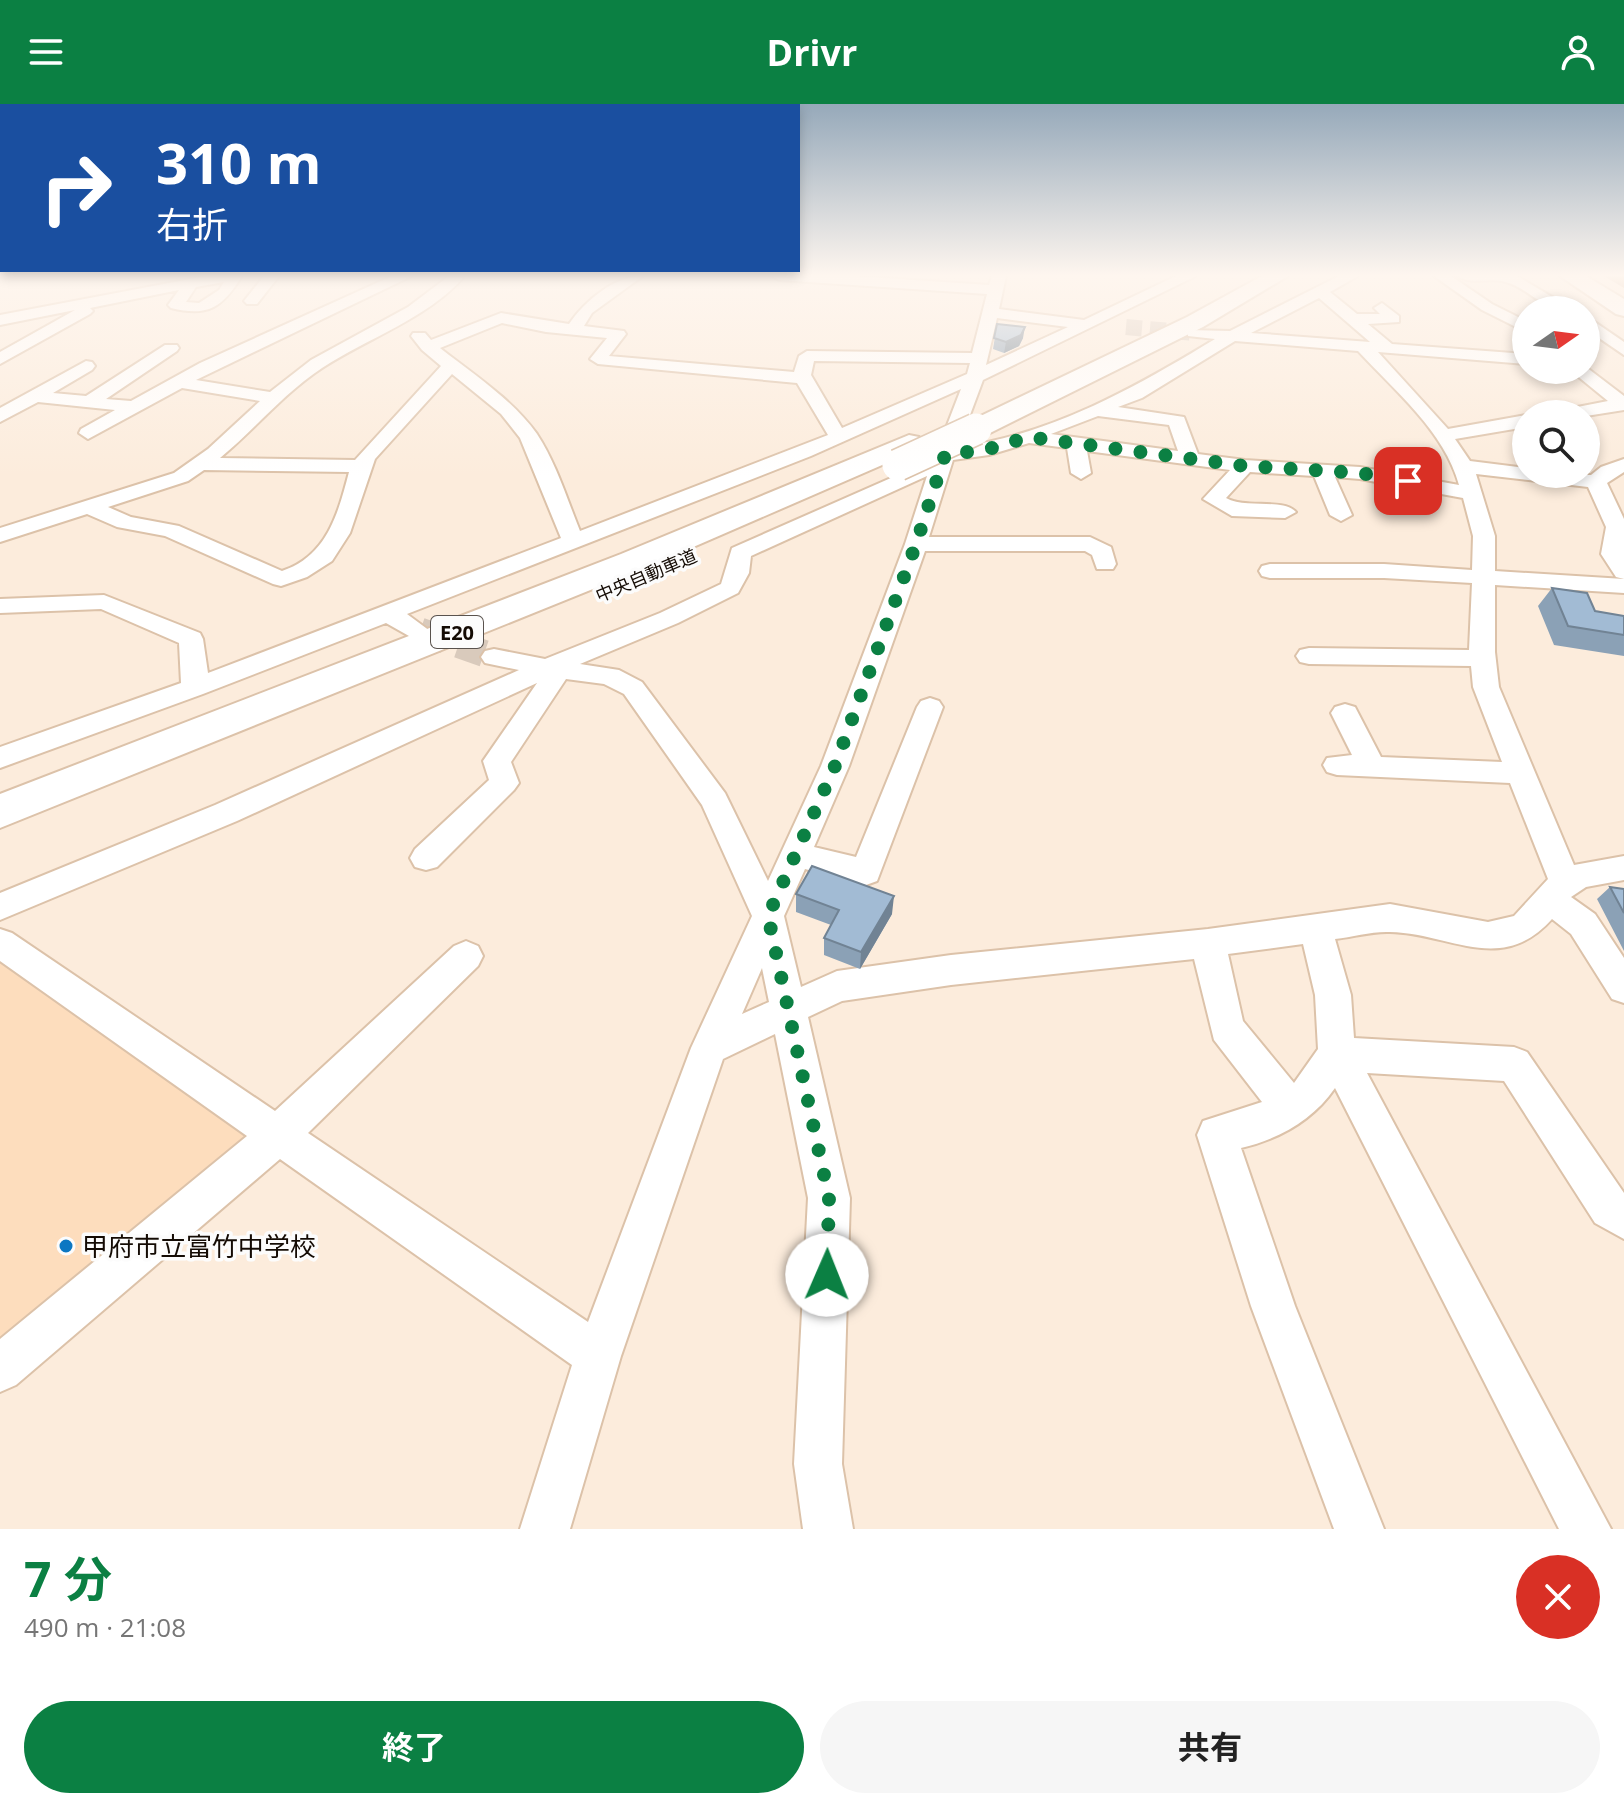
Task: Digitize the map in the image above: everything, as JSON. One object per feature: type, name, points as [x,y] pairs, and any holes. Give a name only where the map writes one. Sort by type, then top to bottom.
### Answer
[{"type":"highway","name":"中央自動車道","points":[[973,422],[1123,342]]},
{"type":"highway","name":"中央自動車道","points":[[0,842],[307,719],[1150,342]]},
{"type":"highway","name":"中央自動車道","points":[[0,812],[904,454]]},
{"type":"street","points":[[0,359],[30,342]]},
{"type":"street","points":[[88,433],[179,382],[260,342]]},
{"type":"street","points":[[0,535],[181,477],[317,364],[355,342]]},
{"type":"street","points":[[425,342],[507,410],[529,437],[573,542]]},
{"type":"street","points":[[428,347],[439,342]]},
{"type":"street","points":[[611,342],[598,359],[804,378]]},
{"type":"street","points":[[545,1529],[598,1356],[709,1048],[835,766],[978,368],[984,342]]},
{"type":"street","points":[[0,758],[389,614],[839,437],[978,368],[1044,342]]},
{"type":"street","points":[[0,907],[226,813],[669,618],[730,588],[738,573],[740,553],[944,458],[1028,437],[1136,394],[1222,342]]},
{"type":"street","points":[[1322,342],[1512,358]]},
{"type":"street","points":[[1381,342],[1387,348]]},
{"type":"street","points":[[1363,346],[1443,435],[1464,466],[1484,536],[1483,658],[1486,687],[1522,773],[1558,891],[1624,988]]},
{"type":"street","points":[[89,402],[171,348]]},
{"type":"street","points":[[839,437],[820,410],[804,378],[807,356],[978,368]]},
{"type":"street","points":[[89,507],[125,522],[171,531],[281,579],[317,563],[330,546],[351,504],[361,466],[369,450],[394,428],[442,372],[453,365]]},
{"type":"street","points":[[0,416],[86,366]]},
{"type":"street","points":[[179,382],[274,398]]},
{"type":"street","points":[[1597,384],[1624,405]]},
{"type":"street","points":[[0,399],[133,407]]},
{"type":"street","points":[[1600,409],[1624,405]]},
{"type":"street","points":[[1095,410],[1177,421],[1190,458]]},
{"type":"street","points":[[1443,435],[1512,423]]},
{"type":"street","points":[[1028,437],[1245,466],[1377,476],[1470,493]]},
{"type":"street","points":[[1076,444],[1081,473]]},
{"type":"street","points":[[199,464],[361,466]]},
{"type":"street","points":[[1600,478],[1608,471],[1624,465]]},
{"type":"street","points":[[1245,466],[1213,499],[1232,510],[1285,512]]},
{"type":"street","points":[[1464,466],[1512,472]]},
{"type":"street","points":[[1322,471],[1341,515]]},
{"type":"street","points":[[1599,488],[1617,527],[1612,554],[1624,572]]},
{"type":"street","points":[[916,544],[1090,544],[1103,552],[1105,564]]},
{"type":"street","points":[[1270,571],[1384,571],[1485,580],[1624,586]]},
{"type":"street","points":[[0,606],[104,602],[191,639],[195,663],[194,688]]},
{"type":"street","points":[[389,614],[418,631]]},
{"type":"street","points":[[1309,656],[1483,658]]},
{"type":"street","points":[[494,657],[610,676],[633,688],[715,801],[768,916],[829,1198],[818,1464],[828,1529]]},
{"type":"street","points":[[426,858],[504,783],[497,761],[553,669]]},
{"type":"street","points":[[796,855],[866,872],[930,707]]},
{"type":"street","points":[[1345,713],[1372,767]]},
{"type":"street","points":[[1337,765],[1522,773]]},
{"type":"street","points":[[709,1048],[837,986],[951,970],[1208,943],[1390,918],[1488,936],[1524,927],[1558,891],[1583,875],[1624,868]]},
{"type":"street","points":[[1315,927],[1333,995],[1337,1054],[1586,1529]]},
{"type":"street","points":[[0,943],[598,1356]]},
{"type":"street","points":[[1208,943],[1227,1028],[1289,1107]]},
{"type":"street","points":[[0,1369],[277,1136],[466,956]]},
{"type":"street","points":[[1337,1054],[1306,1097],[1259,1125],[1217,1135],[1273,1306],[1359,1529]]},
{"type":"street","points":[[1337,1054],[1514,1064],[1610,1208],[1624,1218]]},
{"type":"shaded area","name":"甲府市立富竹中学校","points":[[0,950],[264,1139],[0,1353]]},
{"type":"building","points":[[1552,588],[1587,593],[1595,611],[1624,616],[1624,635],[1568,626]]},
{"type":"building","points":[[812,866],[894,896],[861,952],[824,938],[839,910],[796,894]]},
{"type":"building","points":[[1610,887],[1624,889],[1624,913]]},
{"type":"tunnel","points":[[420,631],[494,657]]},
{"type":"place","name":"甲府市立富竹中学校","points":[[66,1246]]},
{"type":"route","points":[[827,1275],[829,1198],[812,1108],[768,916],[835,766],[945,455],[989,449],[1028,437],[1245,466],[1360,473],[1408,481]]}]
